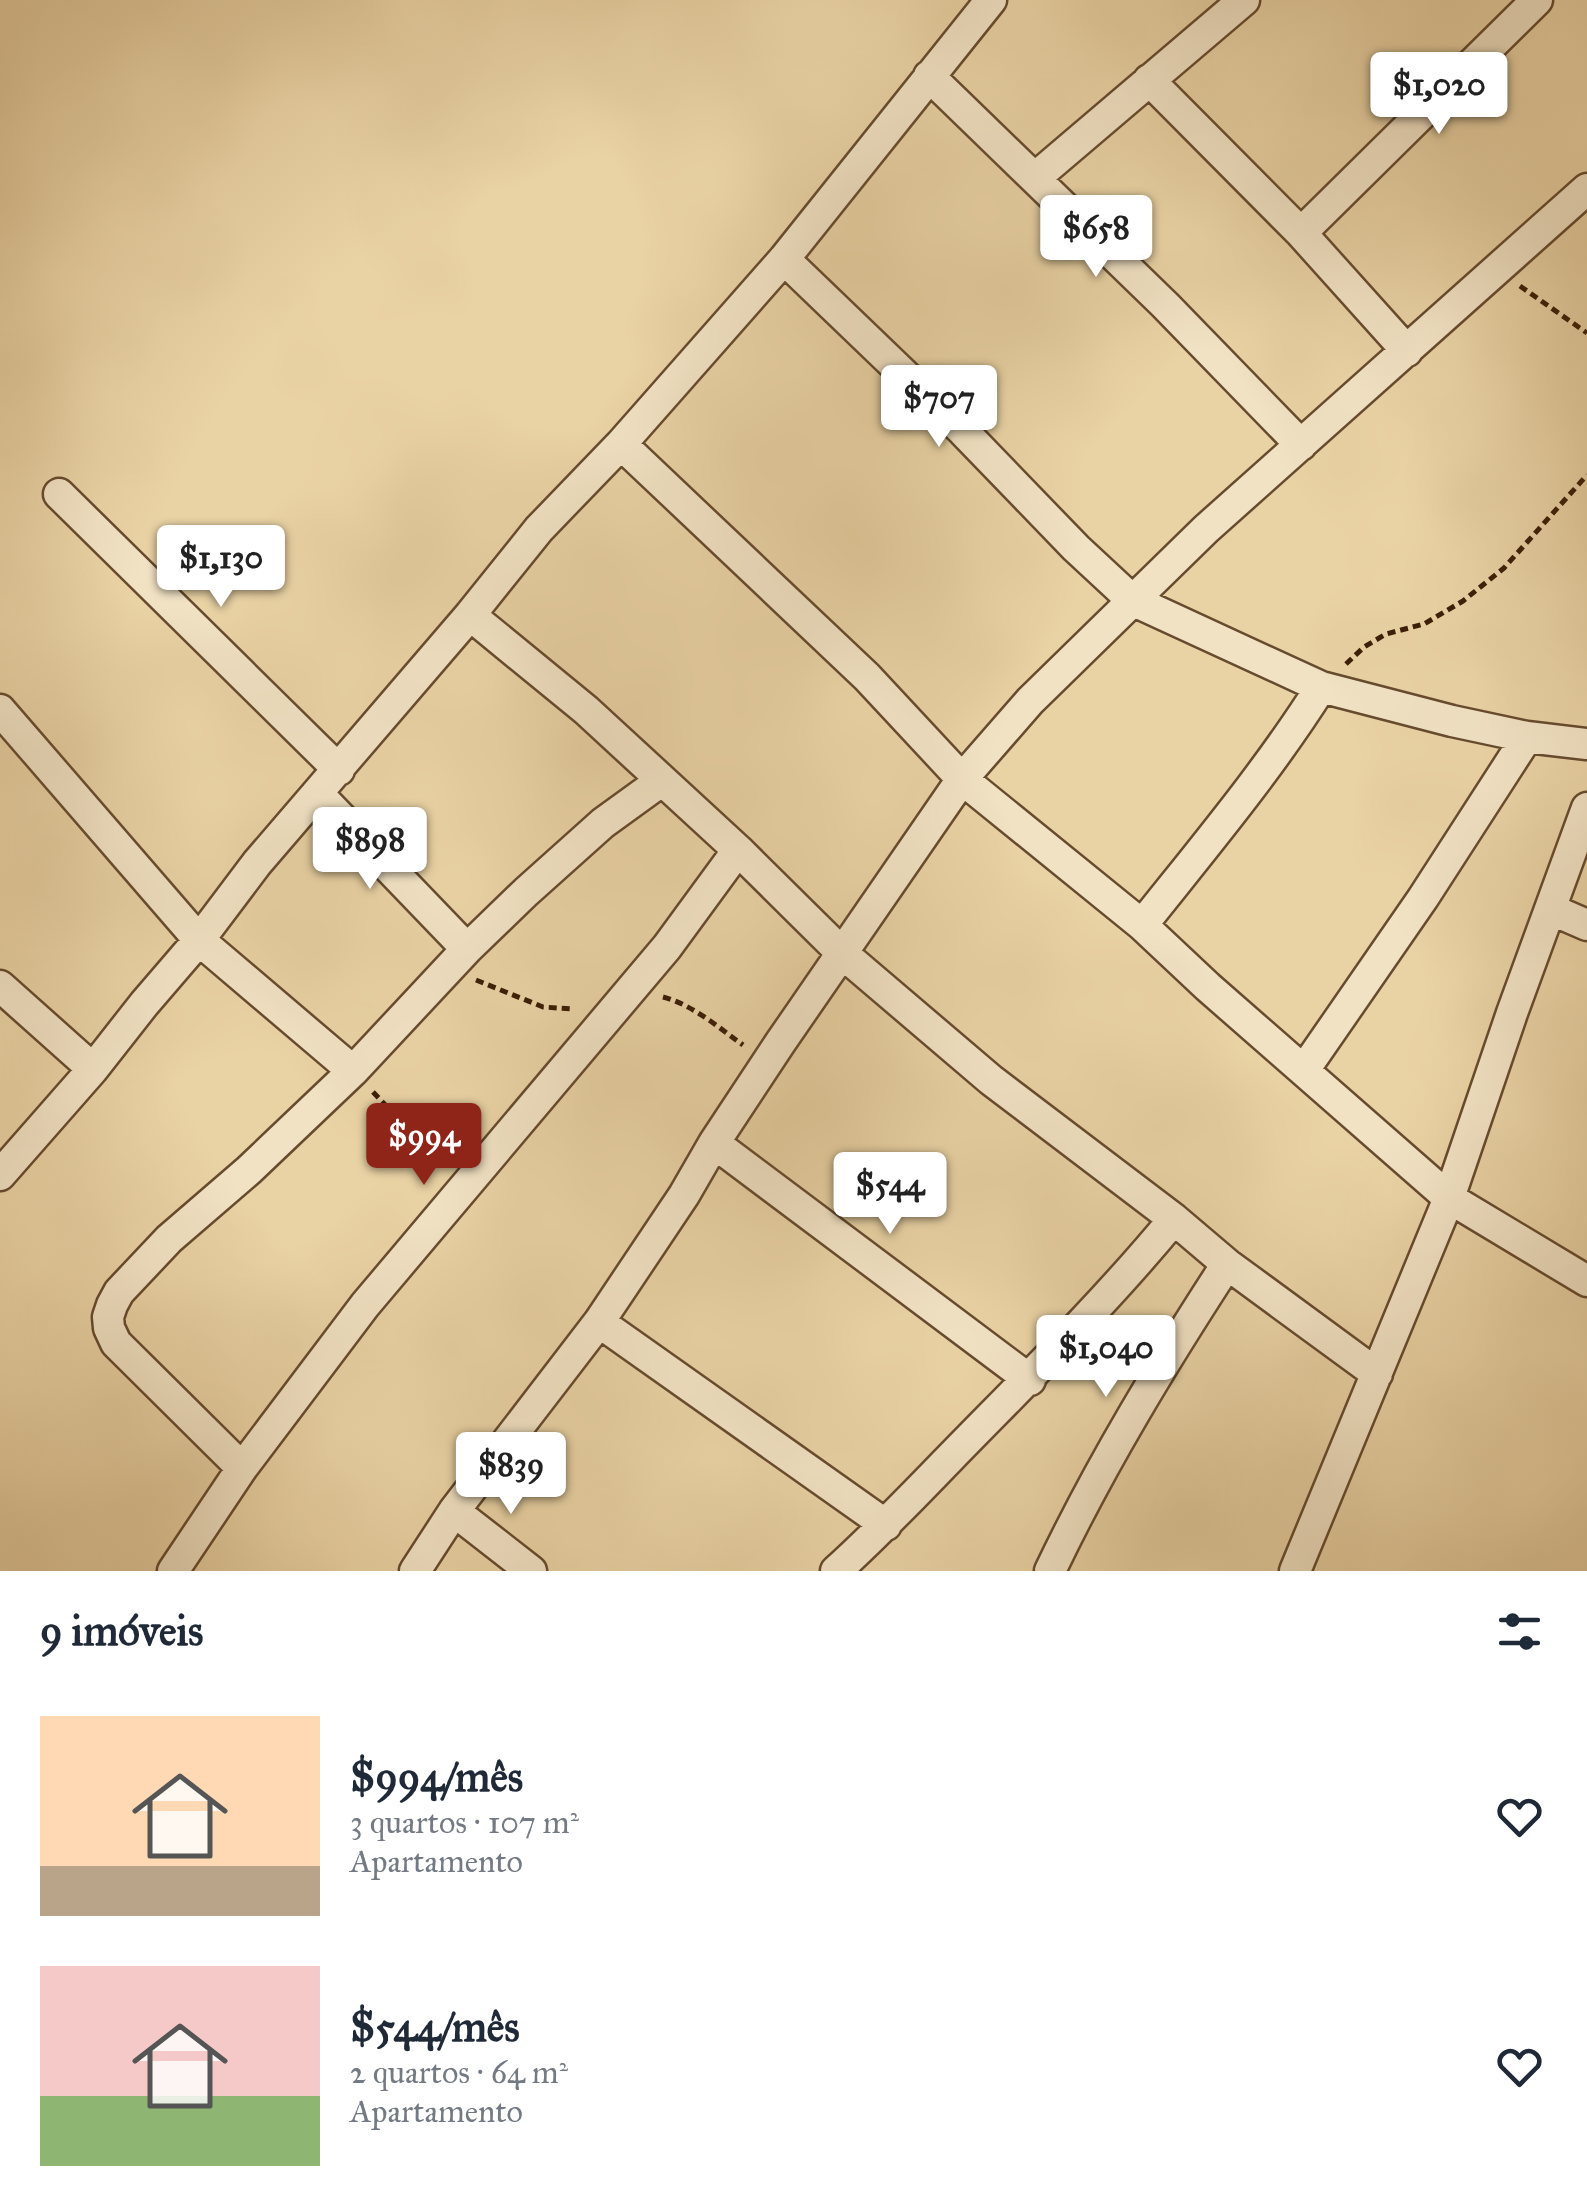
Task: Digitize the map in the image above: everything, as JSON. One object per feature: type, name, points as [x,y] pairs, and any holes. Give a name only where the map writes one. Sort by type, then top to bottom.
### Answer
[{"type":"street","points":[[0,1175],[93,1069],[258,863],[539,529],[621,444],[784,259],[991,0]]},
{"type":"street","points":[[1035,178],[1244,0]]},
{"type":"street","points":[[1301,233],[1538,0]]},
{"type":"street","points":[[929,76],[1165,305],[1301,445]]},
{"type":"street","points":[[1150,80],[1301,233],[1407,351]]},
{"type":"street","points":[[415,1571],[454,1511],[598,1322],[714,1143],[962,779],[1030,701],[1206,529],[1587,188]]},
{"type":"street","points":[[784,259],[1132,600],[1321,687],[1526,737],[1587,744]]},
{"type":"street","points":[[621,444],[867,676],[962,779],[1142,925],[1449,1198],[1587,1280]]},
{"type":"street","points":[[59,494],[339,770]]},
{"type":"street","points":[[470,615],[586,710],[738,850],[842,953],[991,1080],[1227,1264],[1377,1374]]},
{"type":"street","points":[[1142,925],[1292,734],[1321,687]]},
{"type":"street","points":[[0,710],[199,940],[353,1072]]},
{"type":"street","points":[[1304,1070],[1423,898],[1526,737]]},
{"type":"street","points":[[242,1468],[116,1343],[108,1317],[118,1292],[168,1239],[353,1072],[467,949],[582,841],[661,781]]},
{"type":"street","points":[[317,793],[467,949]]},
{"type":"street","points":[[1295,1571],[1449,1198],[1587,808]]},
{"type":"street","points":[[173,1571],[242,1468],[366,1305],[667,947],[738,850]]},
{"type":"street","points":[[1550,909],[1587,925]]},
{"type":"street","points":[[0,986],[93,1069]]},
{"type":"street","points":[[714,1143],[1030,1380]]},
{"type":"street","points":[[836,1571],[1030,1380],[1174,1219]]},
{"type":"street","points":[[1050,1571],[1127,1423],[1227,1264]]},
{"type":"street","points":[[598,1322],[886,1525]]},
{"type":"street","points":[[454,1511],[531,1571]]},
{"type":"path","points":[[1499,268],[1587,334]]},
{"type":"path","points":[[1321,687],[1364,647],[1386,634],[1424,624],[1463,601],[1504,568],[1587,475]]},
{"type":"path","points":[[353,1072],[424,1146],[442,1179],[443,1212]]}]
